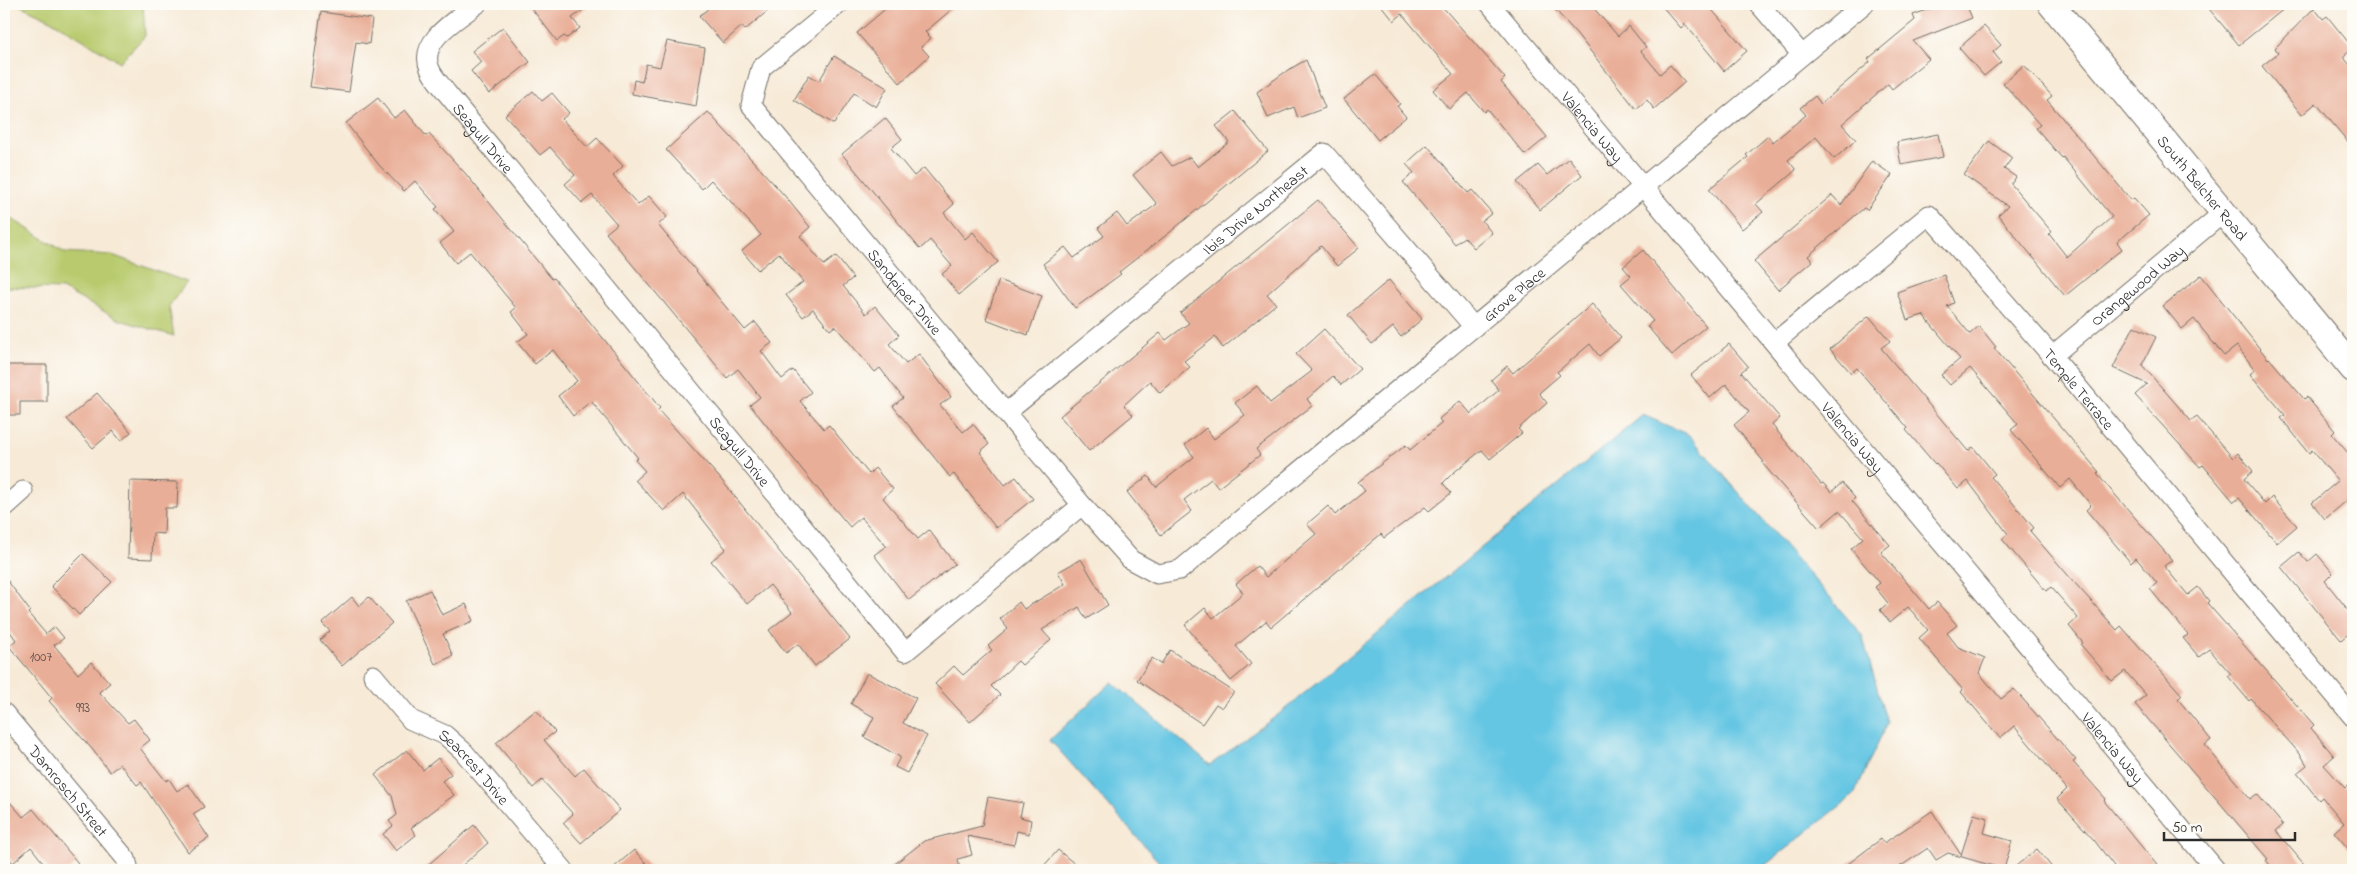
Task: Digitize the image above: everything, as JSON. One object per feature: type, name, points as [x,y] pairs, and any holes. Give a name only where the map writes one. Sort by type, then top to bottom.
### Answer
[{"type":"main road","name":"South Belcher Road","points":[[2051,4],[2353,369]]},
{"type":"street","name":"Seagull Drive","points":[[477,4],[433,40],[426,56],[430,70],[446,92],[905,652],[1082,504]]},
{"type":"street","name":"Sandpiper Drive","points":[[839,4],[762,68],[751,105],[1082,504],[1131,560],[1157,574]]},
{"type":"street","name":"Valencia Way","points":[[1490,4],[2216,870]]},
{"type":"street","points":[[1759,4],[1802,55]]},
{"type":"street","name":"Grove Place","points":[[1157,574],[1180,570],[1864,4]]},
{"type":"street","name":"Ibis Drive Northeast","points":[[1007,412],[1324,153],[1474,327]]},
{"type":"street","name":"Orangewood Way","points":[[2052,356],[2222,213]]},
{"type":"street","name":"Temple Terrace","points":[[1774,342],[1929,215],[2052,356],[2353,717]]},
{"type":"street","points":[[4,508],[23,491]]},
{"type":"street","name":"Seacrest Drive","points":[[373,675],[411,720],[445,735],[463,751],[564,870]]},
{"type":"street","name":"Damrosch Street","points":[[4,713],[126,859],[130,870]]},
{"type":"green space","points":[[17,4],[143,4],[145,36],[120,62],[47,18]]},
{"type":"green space","points":[[4,214],[65,252],[112,255],[187,282],[169,306],[174,336],[120,320],[62,289],[4,287]]},
{"type":"water","points":[[1643,415],[1689,435],[1862,635],[1887,723],[1854,795],[1759,870],[1166,870],[1050,740],[1112,682],[1210,765],[1279,714]]},
{"type":"building","points":[[528,4],[591,4],[572,18],[580,28],[567,38],[564,36],[557,41]]},
{"type":"building","points":[[714,4],[776,4],[745,30],[742,26],[723,43],[699,16]]},
{"type":"building","points":[[891,4],[958,4],[925,32],[931,38],[921,47],[929,56],[900,83],[857,33]]},
{"type":"building","points":[[1380,4],[1440,4],[1505,78],[1501,82],[1547,137],[1525,155],[1487,109],[1484,112],[1468,93],[1449,109],[1433,90],[1453,74],[1402,14],[1394,21]]},
{"type":"building","points":[[1550,4],[1590,4],[1618,36],[1629,26],[1646,47],[1641,51],[1660,74],[1670,65],[1685,82],[1654,109],[1647,100],[1636,109],[1577,34]]},
{"type":"building","points":[[1660,4],[1707,4],[1747,51],[1724,71],[1685,24],[1681,28]]},
{"type":"building","points":[[1943,4],[1966,4],[1972,18],[1913,41],[1929,59],[1892,89],[1888,84],[1842,124],[1856,140],[1834,159],[1816,137],[1788,160],[1796,170],[1756,204],[1763,212],[1742,229],[1709,189],[1748,157],[1746,155],[1768,136],[1773,142],[1806,115],[1800,108],[1815,96],[1821,104],[1870,62],[1868,59],[1915,20],[1913,15]]},
{"type":"building","points":[[2205,4],[2290,4],[2239,45]]},
{"type":"building","points":[[2314,8],[2323,19],[2327,16],[2353,48],[2343,57],[2353,68],[2353,148],[2316,103],[2302,115],[2262,66],[2278,53],[2275,48]]},
{"type":"building","points":[[321,12],[372,19],[369,44],[356,42],[349,92],[310,87]]},
{"type":"building","points":[[1984,26],[2001,45],[1993,52],[2001,62],[1984,76],[1959,48]]},
{"type":"building","points":[[503,27],[530,62],[489,94],[471,71],[481,62],[472,51]]},
{"type":"building","points":[[667,41],[705,48],[696,106],[632,94],[634,80],[642,82],[646,64],[660,67]]},
{"type":"building","points":[[834,56],[887,88],[876,107],[854,93],[834,124],[794,100],[809,75],[819,81]]},
{"type":"building","points":[[1306,60],[1325,108],[1298,118],[1294,107],[1268,118],[1257,92]]},
{"type":"building","points":[[2024,65],[2052,96],[2047,100],[2131,200],[2134,198],[2149,215],[2117,242],[2122,249],[2065,296],[1998,215],[2008,206],[1964,175],[1989,141],[2012,158],[2004,169],[2016,177],[2011,184],[2052,232],[2049,234],[2067,257],[2112,217],[2063,157],[2036,128],[2040,125],[2003,83]]},
{"type":"building","points":[[1375,74],[1400,104],[1397,106],[1406,117],[1378,140],[1344,99]]},
{"type":"building","points":[[533,91],[542,101],[552,93],[569,113],[562,119],[587,147],[597,138],[623,166],[613,176],[638,205],[649,196],[667,217],[658,225],[745,330],[755,322],[772,343],[761,351],[782,379],[793,370],[811,392],[800,401],[824,429],[829,425],[869,474],[875,468],[893,489],[883,498],[918,539],[929,530],[955,564],[909,600],[874,555],[886,546],[861,517],[850,527],[750,405],[760,397],[738,369],[727,378],[606,233],[617,224],[592,195],[582,203],[565,184],[575,175],[550,147],[540,155],[505,115]]},
{"type":"building","points":[[378,98],[394,118],[405,110],[426,136],[429,134],[465,173],[660,408],[658,410],[719,477],[850,639],[815,666],[798,644],[786,653],[769,630],[792,612],[770,585],[747,604],[711,561],[726,549],[683,494],[664,511],[635,480],[645,471],[635,460],[638,458],[591,401],[573,416],[558,396],[577,381],[553,350],[535,364],[517,342],[528,334],[511,312],[516,308],[470,252],[456,263],[440,243],[454,232],[435,209],[438,207],[415,181],[404,191],[379,165],[346,123]]},
{"type":"building","points":[[1235,111],[1268,151],[1119,272],[1121,274],[1075,308],[1043,264],[1065,247],[1074,258],[1104,236],[1098,228],[1117,213],[1127,226],[1157,204],[1133,175],[1161,152],[1172,166],[1190,157],[1198,167],[1229,142],[1216,126]]},
{"type":"building","points":[[708,112],[784,195],[810,227],[800,236],[824,265],[836,256],[853,278],[843,286],[866,314],[875,306],[899,335],[889,344],[906,364],[919,354],[951,397],[940,405],[963,432],[973,424],[989,444],[980,452],[1005,485],[1016,477],[1033,499],[996,528],[954,474],[950,477],[893,406],[903,398],[880,368],[875,372],[835,326],[830,330],[813,309],[803,317],[786,295],[803,282],[779,253],[758,270],[742,251],[761,235],[711,180],[702,189],[666,150]]},
{"type":"building","points":[[885,118],[902,139],[891,148],[914,176],[924,168],[954,204],[944,213],[965,239],[973,232],[998,262],[959,295],[942,274],[952,266],[930,240],[920,249],[842,154]]},
{"type":"building","points":[[1938,134],[1943,157],[1901,165],[1897,142]]},
{"type":"building","points":[[1427,145],[1468,193],[1472,190],[1492,213],[1482,221],[1492,233],[1474,248],[1464,237],[1455,244],[1403,182],[1414,173],[1406,164]]},
{"type":"building","points":[[1569,158],[1582,175],[1540,210],[1517,182],[1538,165],[1547,175]]},
{"type":"building","points":[[1872,161],[1892,175],[1867,210],[1864,208],[1808,256],[1812,261],[1778,290],[1754,261],[1832,195],[1841,205]]},
{"type":"building","points":[[1318,200],[1359,248],[1337,266],[1321,246],[1267,294],[1276,304],[1223,348],[1215,337],[1184,361],[1190,367],[1160,393],[1150,381],[1124,405],[1133,415],[1089,451],[1060,416],[1160,333],[1166,340],[1189,323],[1180,313]]},
{"type":"building","points":[[1643,250],[1706,326],[1672,355],[1647,326],[1653,321],[1621,284],[1631,276],[1623,267]]},
{"type":"building","points":[[1944,275],[1954,303],[1947,306],[1970,334],[1979,326],[1996,347],[1994,348],[2099,472],[2097,474],[2172,560],[2164,566],[2188,595],[2198,587],[2209,601],[2207,603],[2314,725],[2311,728],[2334,756],[2324,765],[2345,788],[2347,786],[2353,793],[2353,854],[2334,832],[2344,823],[2322,797],[2319,800],[2297,773],[2307,765],[2301,755],[2251,699],[2249,701],[2228,676],[2231,674],[2209,649],[2199,657],[2183,638],[2188,635],[2150,589],[2157,583],[2136,558],[2131,563],[2086,510],[2091,505],[2070,479],[2060,488],[2011,430],[2018,424],[1970,368],[1950,385],[1941,375],[1960,359],[1923,315],[1907,320],[1897,292]]},
{"type":"building","points":[[2201,275],[2268,359],[2304,399],[2307,397],[2335,431],[2332,434],[2353,459],[2353,500],[2351,497],[2325,519],[2312,503],[2338,481],[2312,450],[2309,453],[2281,418],[2285,415],[2250,374],[2255,370],[2237,346],[2224,356],[2194,319],[2182,329],[2163,306]]},
{"type":"building","points":[[999,280],[1042,296],[1028,335],[986,319]]},
{"type":"building","points":[[1389,280],[1422,319],[1401,337],[1393,327],[1372,344],[1348,315]]},
{"type":"building","points":[[1592,304],[1621,338],[1599,356],[1590,344],[1557,372],[1560,375],[1539,393],[1547,403],[1518,429],[1522,433],[1490,459],[1482,450],[1453,473],[1443,483],[1451,493],[1429,511],[1425,507],[1384,538],[1381,534],[1271,627],[1266,621],[1236,646],[1251,664],[1231,681],[1185,625],[1205,608],[1213,618],[1243,593],[1236,584],[1257,566],[1266,577],[1316,534],[1307,524],[1328,506],[1335,515],[1365,491],[1358,482],[1406,445],[1410,450],[1442,423],[1439,419],[1460,401],[1471,414],[1499,390],[1491,380],[1507,366],[1513,373]]},
{"type":"building","points":[[1869,316],[1890,341],[1881,348],[1968,451],[1973,447],[1995,474],[1991,477],[2034,528],[2030,531],[2073,581],[2117,630],[2121,626],[2182,695],[2178,699],[2211,740],[2205,745],[2250,799],[2257,794],[2283,825],[2276,831],[2309,870],[2274,870],[2266,860],[2268,859],[2135,704],[2146,695],[2125,671],[2112,681],[2081,645],[2083,643],[2069,626],[2078,618],[2051,587],[2046,591],[2002,539],[2008,534],[1968,481],[1958,489],[1906,430],[1908,428],[1857,368],[1851,373],[1830,349]]},
{"type":"building","points":[[2134,326],[2156,337],[2142,365],[2191,421],[2197,417],[2233,458],[2238,453],[2253,471],[2244,479],[2265,504],[2272,497],[2297,526],[2277,543],[2239,498],[2234,502],[2203,465],[2200,467],[2135,395],[2147,384],[2113,368]]},
{"type":"building","points":[[1324,329],[1360,369],[1341,385],[1333,376],[1307,399],[1312,406],[1256,449],[1260,455],[1218,488],[1211,479],[1184,500],[1192,511],[1161,535],[1127,492],[1148,476],[1156,487],[1194,457],[1185,445],[1206,428],[1214,439],[1245,415],[1235,403],[1257,386],[1270,403],[1312,371],[1296,354]]},
{"type":"building","points":[[1729,344],[1748,366],[1741,372],[1780,418],[1772,425],[1821,484],[1823,483],[1831,492],[1842,483],[1855,498],[1852,501],[1890,545],[1881,552],[1929,609],[1937,602],[1957,625],[1947,633],[1958,647],[1985,658],[1979,673],[2001,699],[2014,689],[2076,760],[2073,762],[2106,799],[2104,801],[2161,870],[2117,870],[2094,840],[2057,799],[2067,789],[2014,726],[2000,738],[1961,692],[1963,690],[1919,638],[1928,630],[1908,607],[1890,622],[1880,610],[1888,603],[1875,587],[1880,583],[1851,549],[1863,538],[1839,511],[1819,528],[1762,463],[1764,462],[1734,425],[1749,412],[1726,384],[1710,398],[1691,375]]},
{"type":"building","points":[[6,365],[47,365],[47,402],[20,402],[20,415],[4,415]]},
{"type":"building","points":[[97,393],[131,432],[121,441],[113,431],[93,448],[67,419]]},
{"type":"building","points":[[130,481],[178,482],[177,508],[165,508],[164,534],[153,533],[152,559],[128,558]]},
{"type":"building","points":[[2299,552],[2308,562],[2317,554],[2333,573],[2325,581],[2353,616],[2353,630],[2341,640],[2281,567]]},
{"type":"building","points":[[83,554],[112,582],[79,615],[51,586]]},
{"type":"building","points":[[1081,559],[1108,605],[1086,619],[1079,607],[1042,630],[1051,640],[1022,665],[1018,661],[991,686],[1000,695],[970,722],[935,684],[954,666],[963,675],[992,650],[988,646],[1008,629],[1000,619],[1019,602],[1024,609],[1065,584],[1058,572]]},
{"type":"building","points":[[4,576],[30,611],[28,613],[46,634],[55,627],[64,638],[54,645],[78,674],[91,662],[110,683],[99,692],[128,723],[134,719],[150,740],[140,748],[166,781],[169,779],[177,791],[188,784],[204,807],[193,814],[209,838],[188,852],[141,782],[137,785],[120,764],[110,772],[49,701],[52,698],[9,646],[16,640],[4,623]]},
{"type":"building","points":[[430,590],[442,615],[466,604],[473,621],[443,634],[453,656],[435,664],[406,601]]},
{"type":"building","points":[[352,597],[359,606],[369,597],[392,623],[342,666],[320,640],[330,631],[322,623]]},
{"type":"building","points":[[1170,650],[1234,692],[1222,708],[1216,704],[1202,724],[1137,680],[1152,658],[1161,664]]},
{"type":"building","points":[[867,673],[916,698],[903,723],[927,736],[907,773],[895,767],[900,757],[864,737],[874,717],[851,704]]},
{"type":"building","points":[[536,710],[555,732],[544,740],[575,776],[584,768],[620,810],[581,843],[563,823],[573,814],[542,780],[533,788],[496,743]]},
{"type":"building","points":[[407,750],[423,770],[438,758],[451,774],[442,781],[454,795],[411,828],[416,835],[396,851],[383,834],[393,826],[389,821],[397,815],[392,796],[375,775]]},
{"type":"building","points":[[4,795],[23,817],[33,809],[78,863],[69,870],[49,870],[31,847],[13,863],[4,852]]},
{"type":"building","points":[[988,797],[1023,803],[1020,817],[1031,820],[1029,834],[1017,831],[1014,845],[967,836],[972,855],[958,859],[960,870],[887,870],[924,841],[982,826]]},
{"type":"building","points":[[1932,811],[1961,855],[1974,814],[1988,818],[1984,833],[2012,841],[2004,869],[1948,853],[1936,860],[1928,848],[1895,870],[1840,870],[1881,839],[1884,843]]},
{"type":"building","points":[[474,825],[488,843],[457,870],[422,870]]},
{"type":"building","points":[[2037,849],[2054,870],[2011,870]]},
{"type":"building","points":[[634,850],[652,870],[611,870]]},
{"type":"building","points":[[1058,850],[1082,870],[1040,870]]}]
